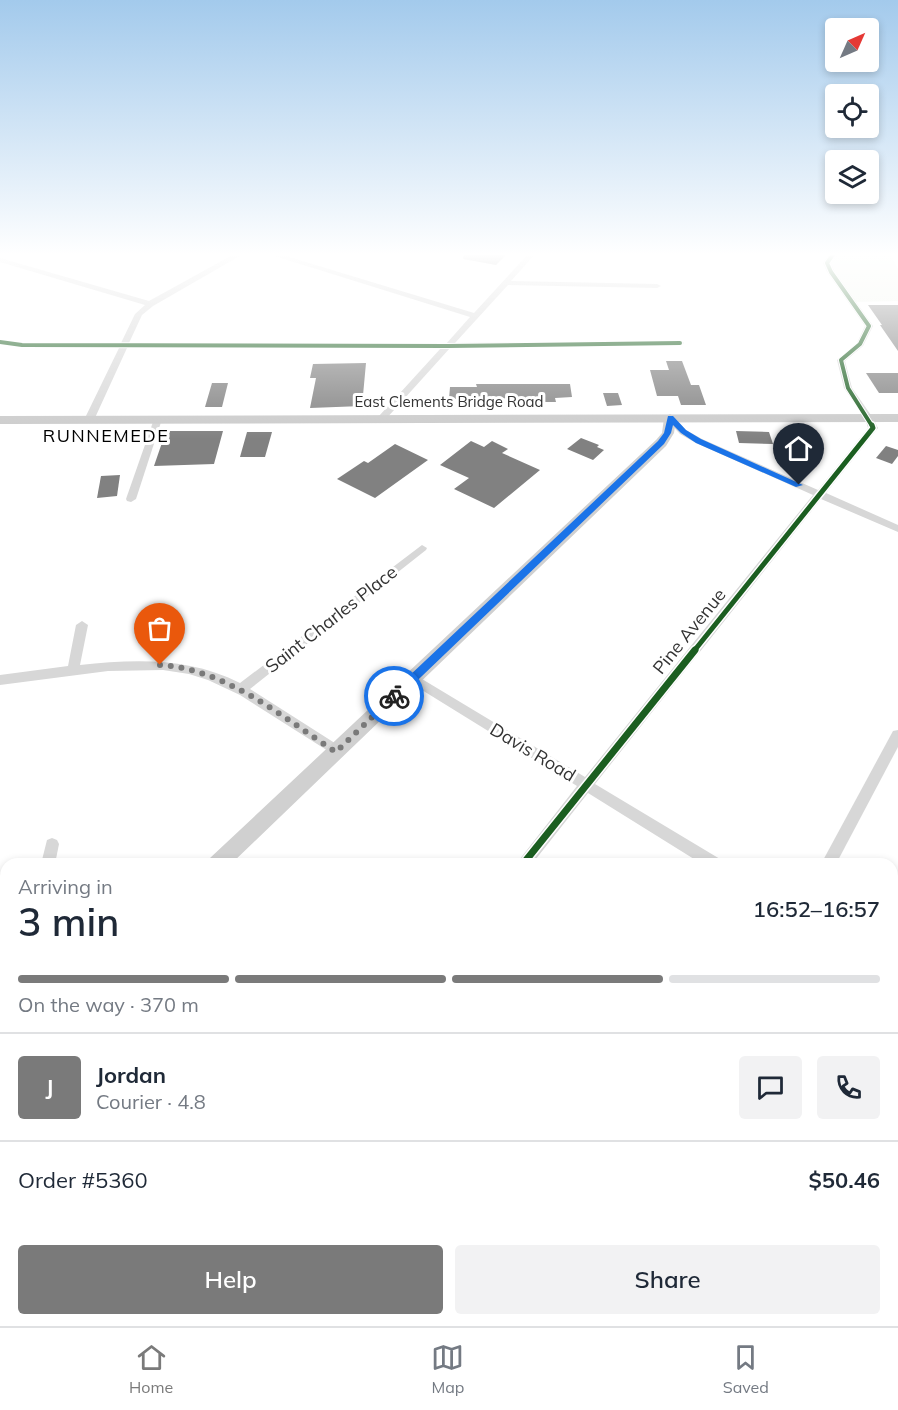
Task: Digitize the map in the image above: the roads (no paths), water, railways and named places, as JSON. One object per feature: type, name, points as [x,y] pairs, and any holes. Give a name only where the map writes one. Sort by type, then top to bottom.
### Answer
[{"type":"main road","name":"East Clements Bridge Road","points":[[0,420],[898,418]]},
{"type":"street","points":[[89,420],[139,315]]},
{"type":"street","points":[[382,418],[475,316],[471,315]]},
{"type":"street","points":[[861,315],[869,326],[860,344],[842,360],[848,388],[869,418]]},
{"type":"street","points":[[0,342],[22,345],[447,346],[680,343]]},
{"type":"street","points":[[670,418],[683,432],[699,441],[898,529]]},
{"type":"street","points":[[223,858],[661,443],[668,433],[670,418]]},
{"type":"street","name":"Pine Avenue","points":[[528,858],[873,428],[869,418]]},
{"type":"street","points":[[131,499],[158,419]]},
{"type":"street","name":"Saint Charles Place","points":[[240,690],[422,548]]},
{"type":"street","points":[[73,672],[82,625]]},
{"type":"street","points":[[0,680],[141,664],[179,666],[212,675],[240,690],[336,752]]},
{"type":"street","name":"Davis Road","points":[[413,679],[705,858]]},
{"type":"street","points":[[831,858],[898,735]]},
{"type":"street","points":[[49,858],[52,844]]},
{"type":"district","name":"RUNNEMEDE","points":[[106,435]]}]
